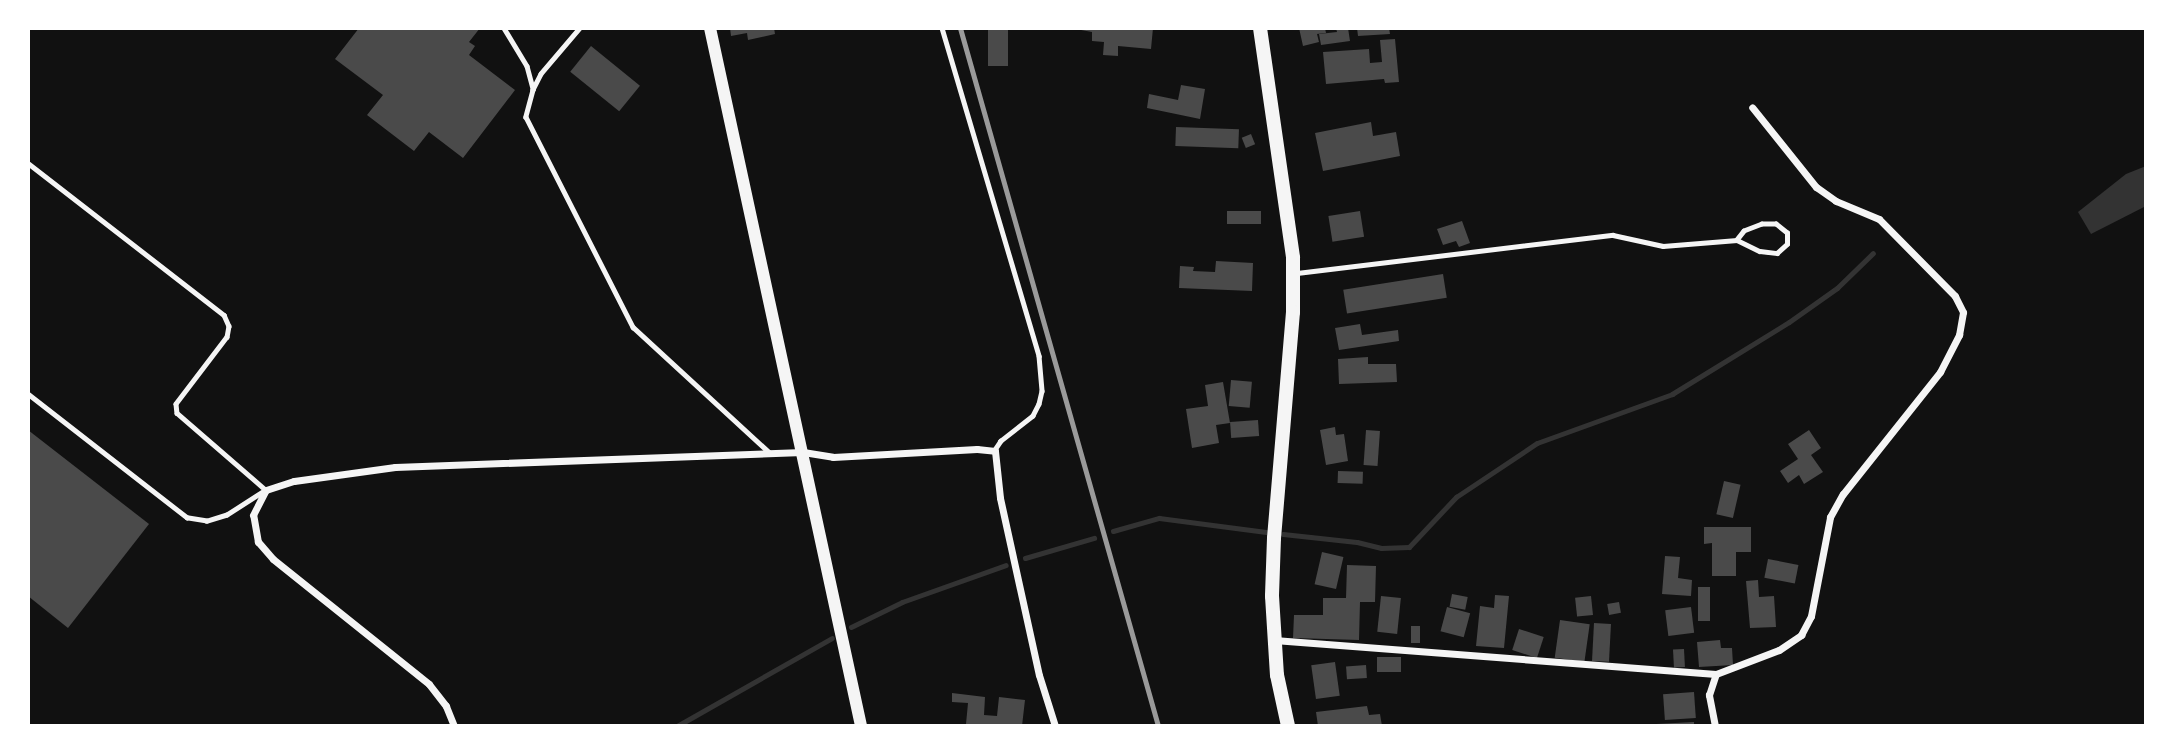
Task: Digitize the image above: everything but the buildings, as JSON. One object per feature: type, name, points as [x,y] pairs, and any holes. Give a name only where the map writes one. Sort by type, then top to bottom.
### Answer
[{"type":"main road","points":[[1260,28],[1283,172],[1293,273],[1293,312],[1274,538],[1273,639],[1277,675],[1288,726]]},
{"type":"street","points":[[710,28],[861,726]]},
{"type":"street","points":[[1273,639],[1716,674],[1779,650],[1801,635],[1811,616],[1830,517],[1843,494],[1940,372],[1959,335],[1963,312],[1955,296],[1879,219],[1836,201],[1816,187],[1752,107]]},
{"type":"street","points":[[454,726],[446,706],[429,684],[273,559],[258,542],[253,515],[266,490],[294,481],[394,467],[803,452],[833,457],[977,449],[995,451],[1000,498],[1039,675],[1055,726]]},
{"type":"street","points":[[1715,726],[1709,695],[1716,674]]},
{"type":"lane","points":[[503,28],[527,66],[533,90]]},
{"type":"lane","points":[[580,28],[541,74],[533,90],[526,117],[633,327],[770,454]]},
{"type":"lane","points":[[942,28],[1039,356],[1039,404],[1033,416],[1001,442],[995,451]]},
{"type":"lane","points":[[28,163],[224,315],[229,326],[227,337],[176,404],[177,413],[266,490],[227,515],[207,521],[187,518],[28,394]]},
{"type":"lane","points":[[1293,273],[1613,235],[1663,246],[1737,240],[1760,251],[1777,253],[1787,244],[1787,233],[1776,224],[1762,224],[1744,230],[1737,240]]},
{"type":"shaded area","points":[[2146,166],[2146,206],[2091,234],[2078,212],[2126,174]]},
{"type":"waterway","points":[[1283,534],[1357,542],[1381,548],[1409,547],[1456,497],[1537,443],[1672,394],[1789,322],[1837,288],[1873,253]]},
{"type":"waterway","points":[[1113,531],[1159,518],[1266,532]]},
{"type":"waterway","points":[[1025,558],[1094,538]]},
{"type":"waterway","points":[[851,627],[902,602],[1006,565]]},
{"type":"waterway","points":[[677,726],[832,638]]},
{"type":"railway","points":[[960,28],[1158,726]]}]
